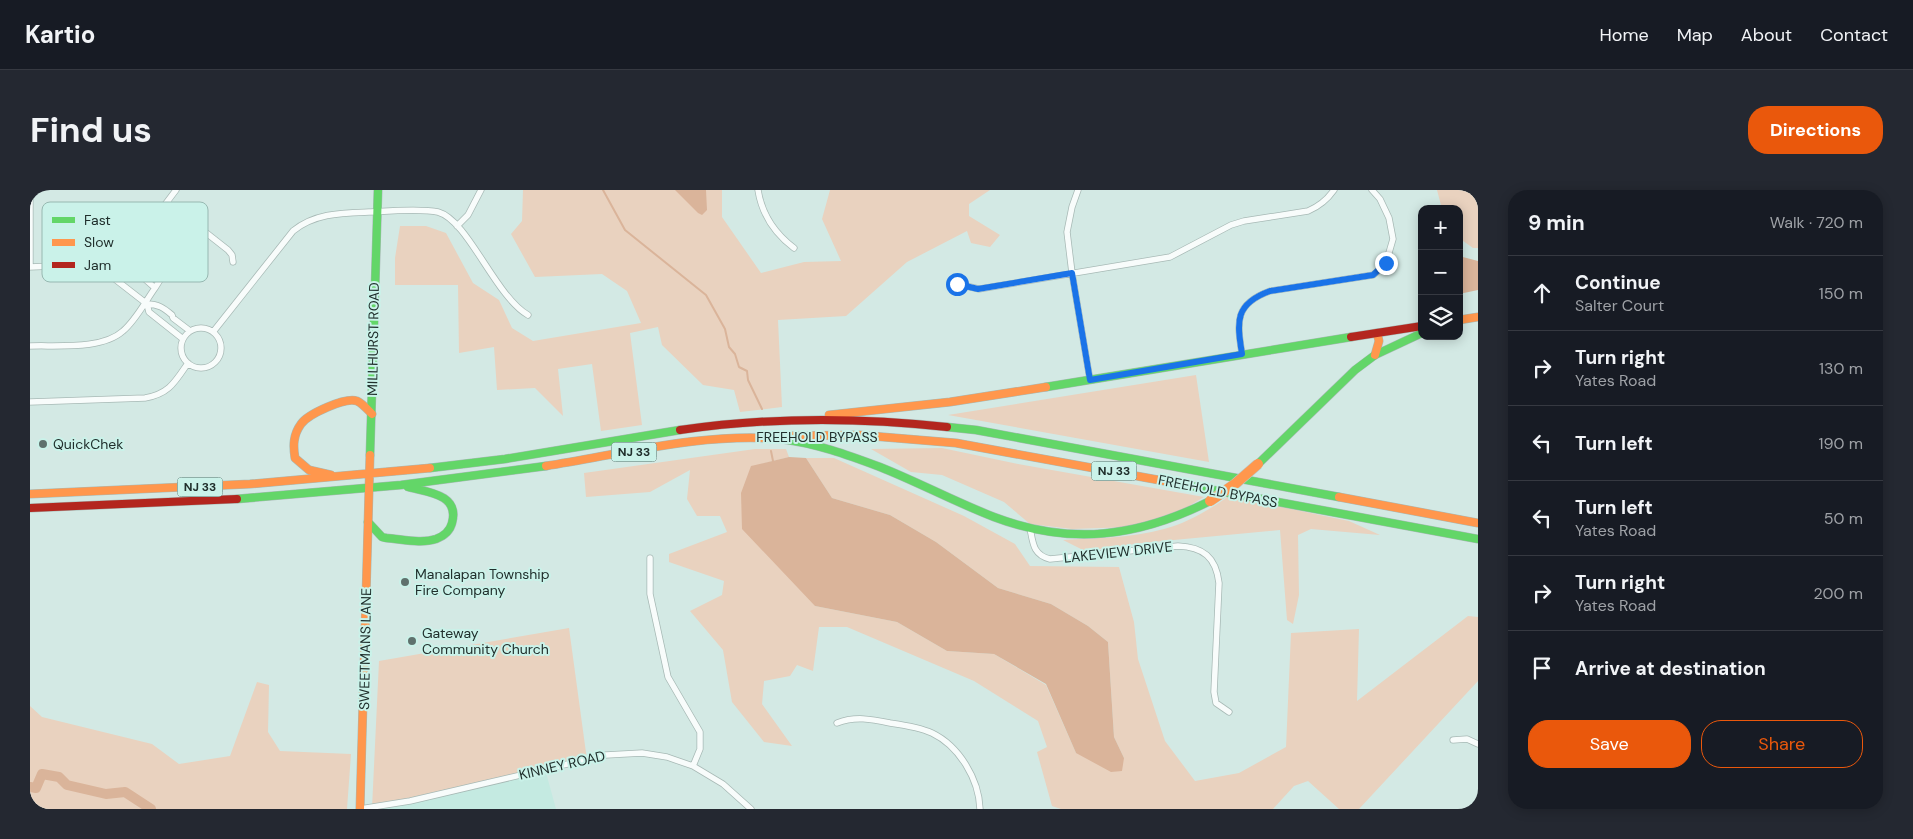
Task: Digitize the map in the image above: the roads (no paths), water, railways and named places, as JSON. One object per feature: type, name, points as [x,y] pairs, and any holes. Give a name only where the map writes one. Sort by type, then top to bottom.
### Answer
[{"type":"main road","name":"MILLHURST ROAD","points":[[369,489],[378,190]]},
{"type":"main road","points":[[1463,319],[1478,317]]},
{"type":"main road","points":[[800,419],[950,402],[1418,327]]},
{"type":"main road","points":[[1375,356],[1379,341],[1377,333]]},
{"type":"main road","points":[[748,437],[814,445],[845,454],[995,517],[1030,528],[1078,535],[1122,532],[1162,523],[1210,501],[1235,484],[1258,464],[1355,370],[1375,356],[1418,335]]},
{"type":"main road","points":[[344,477],[313,472],[299,463],[292,449],[296,432],[301,423],[309,417],[345,400],[358,401],[372,414]]},
{"type":"main road","name":"NJ 33","points":[[30,494],[220,486],[370,475],[502,459],[725,425],[800,419]]},
{"type":"main road","name":"FREEHOLD BYPASS","points":[[800,419],[910,423],[976,430],[1478,523]]},
{"type":"main road","name":"FREEHOLD BYPASS","points":[[748,437],[859,435],[956,443],[1478,539]]},
{"type":"main road","name":"NJ 33","points":[[30,508],[216,500],[400,486],[663,447],[748,437]]},
{"type":"main road","points":[[368,522],[382,537],[386,538],[429,540],[439,538],[447,533],[452,526],[454,515],[452,507],[446,499],[431,492],[400,486]]},
{"type":"main road","name":"SWEETMANS LANE","points":[[360,809],[369,489]]},
{"type":"street","points":[[30,190],[30,267]]},
{"type":"street","points":[[167,202],[176,190]]},
{"type":"street","points":[[457,226],[468,215],[481,190]]},
{"type":"street","points":[[758,190],[763,209],[778,236],[794,248]]},
{"type":"street","points":[[1078,190],[1067,232],[1090,380]]},
{"type":"street","points":[[957,284],[978,289],[1170,257],[1231,225],[1244,221],[1308,211],[1324,203],[1334,190]]},
{"type":"street","points":[[1242,354],[1238,322],[1241,313],[1249,302],[1258,296],[1270,291],[1373,275],[1386,263],[1394,239],[1380,200],[1372,190]]},
{"type":"street","points":[[213,332],[293,231],[304,222],[329,215],[377,212],[431,211],[447,216],[457,226],[512,303],[528,315]]},
{"type":"street","points":[[208,234],[228,250],[232,255],[233,262]]},
{"type":"street","points":[[119,282],[146,303],[156,304],[164,308],[190,331]]},
{"type":"street","points":[[148,282],[155,288]]},
{"type":"street","points":[[30,346],[96,344],[110,340],[128,327],[159,282]]},
{"type":"street","points":[[146,303],[149,312],[183,339]]},
{"type":"street","points":[[167,326],[174,318]]},
{"type":"street","points":[[202,328],[213,332],[221,344],[221,350],[216,362],[204,368],[188,364],[182,356],[180,349],[183,339],[190,331],[202,328]]},
{"type":"street","points":[[30,402],[157,396],[166,391],[175,382],[188,364]]},
{"type":"street","name":"LAKEVIEW DRIVE","points":[[1030,528],[1036,550],[1041,557],[1050,560],[1178,546],[1189,546],[1202,551],[1212,560],[1218,571],[1219,582],[1214,692],[1216,703],[1229,712]]},
{"type":"street","points":[[650,558],[650,594],[668,677],[700,732],[700,749],[694,766]]},
{"type":"street","points":[[837,723],[848,719],[862,718],[913,727],[936,736],[951,746],[966,766],[977,794],[980,809]]},
{"type":"street","points":[[1453,740],[1467,739],[1478,744]]},
{"type":"street","name":"KINNEY ROAD","points":[[360,809],[410,801],[618,753],[654,754],[694,766],[723,784],[751,809]]},
{"type":"waterway","points":[[603,190],[625,230],[706,295],[725,329],[729,347],[735,354],[739,367],[747,371],[748,380],[762,409]]},
{"type":"waterway","points":[[771,451],[773,461]]},
{"type":"waterway","points":[[30,787],[36,788],[42,774],[59,777],[67,785],[106,794],[125,792],[151,809]]},
{"type":"place","name":"QuickChek","points":[[43,444]]},
{"type":"place","name":"Manalapan Township Fire Company","points":[[405,582]]},
{"type":"place","name":"Gateway Community Church","points":[[412,641]]}]
